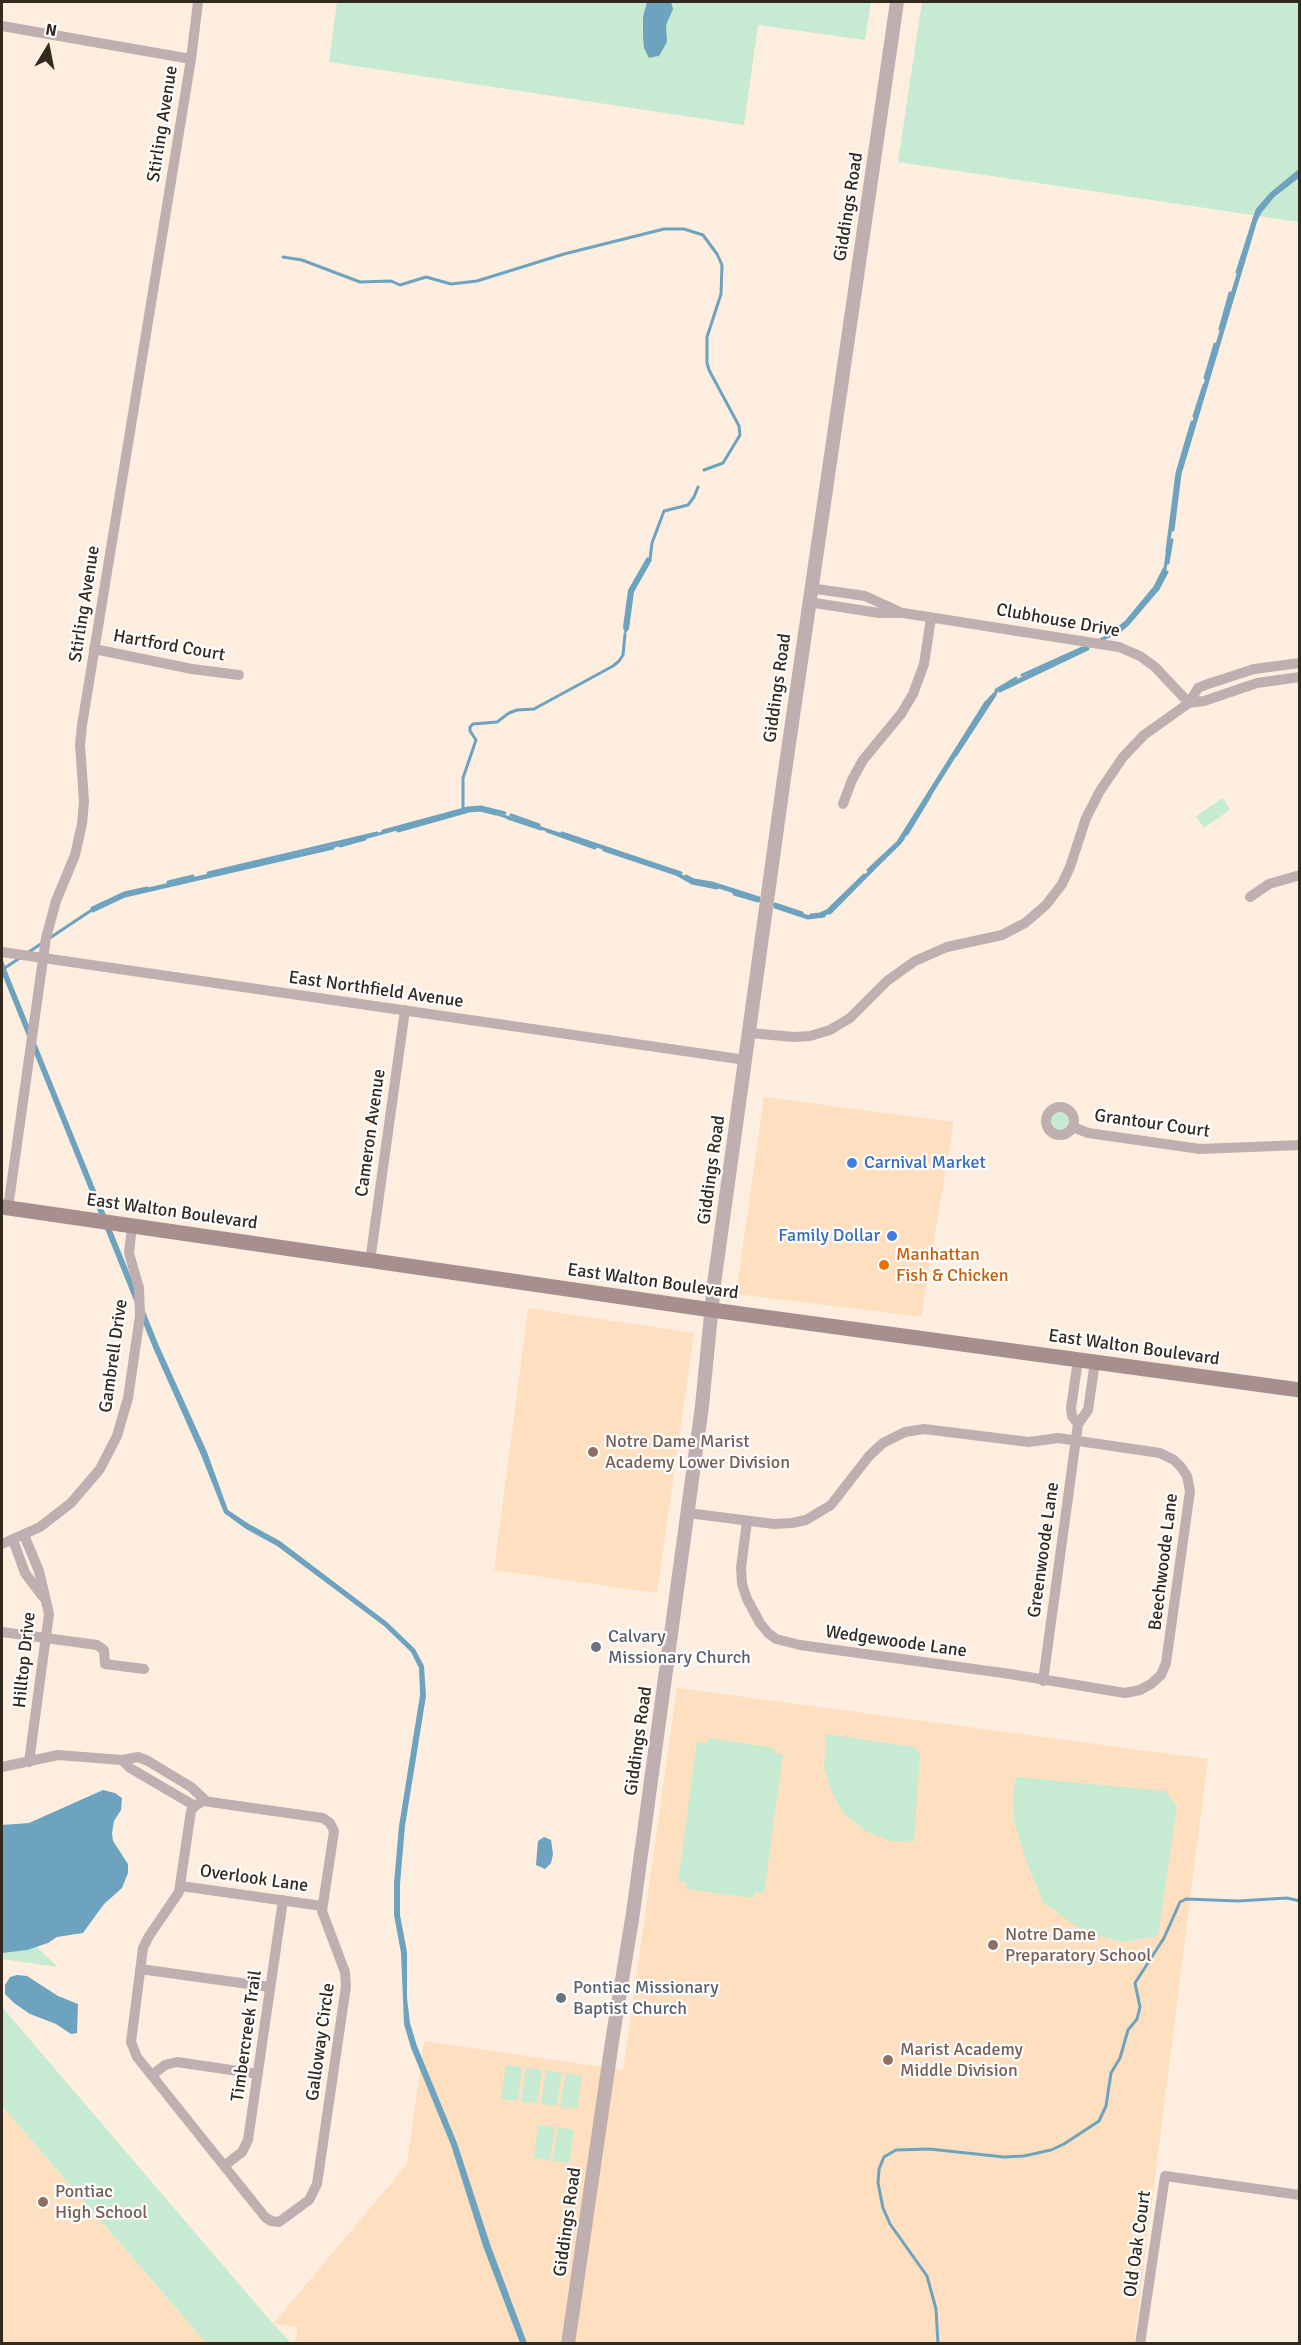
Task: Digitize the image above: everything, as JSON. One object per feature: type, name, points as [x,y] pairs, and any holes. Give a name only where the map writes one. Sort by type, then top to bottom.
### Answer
[{"type":"main road","name":"East Walton Boulevard","points":[[5,1208],[712,1310],[1299,1390]]},
{"type":"street","name":"Stirling Avenue","points":[[5,1208],[42,958],[50,920],[73,862],[81,831],[84,801],[81,735],[191,59],[198,2]]},
{"type":"street","name":"Giddings Road","points":[[568,2343],[611,2044],[632,1924],[808,602],[897,2]]},
{"type":"street","points":[[2,26],[191,59]]},
{"type":"street","name":"Clubhouse Drive","points":[[810,588],[865,596],[903,613]]},
{"type":"street","name":"Clubhouse Drive","points":[[808,602],[903,613],[1119,647],[1140,656],[1155,667],[1189,703]]},
{"type":"street","points":[[843,804],[863,760],[901,714],[915,689],[925,658],[932,618]]},
{"type":"street","name":"Hartford Court","points":[[94,649],[192,669],[239,675]]},
{"type":"street","points":[[750,1033],[802,1037],[830,1030],[854,1015],[887,981],[915,961],[947,948],[1002,935],[1032,917],[1050,901],[1065,879],[1090,808],[1115,767],[1150,730],[1189,703],[1198,688],[1245,671],[1299,663]]},
{"type":"street","points":[[1245,671],[1249,685]]},
{"type":"street","points":[[1189,703],[1204,701],[1249,685],[1299,677]]},
{"type":"street","points":[[1250,897],[1269,884],[1299,875]]},
{"type":"street","name":"East Northfield Avenue","points":[[2,952],[746,1060]]},
{"type":"street","name":"Cameron Avenue","points":[[370,1260],[405,1010]]},
{"type":"street","name":"Grantour Court","points":[[1073,1127],[1088,1133],[1205,1149],[1299,1144]]},
{"type":"street","name":"Gambrell Drive","points":[[2,1544],[24,1535],[55,1517],[79,1496],[103,1464],[121,1427],[128,1398],[141,1309],[139,1288],[129,1257],[132,1226]]},
{"type":"street","name":"Greenwoode Lane","points":[[1078,1360],[1071,1407],[1072,1416],[1078,1424]]},
{"type":"street","name":"Greenwoode Lane","points":[[1043,1681],[1078,1424],[1088,1410],[1095,1362]]},
{"type":"street","name":"Beechwoode Lane","points":[[688,1513],[786,1524],[806,1520],[819,1514],[836,1499],[878,1447],[894,1436],[911,1430],[930,1429],[1029,1442],[1045,1438],[1163,1454],[1179,1464],[1190,1485],[1190,1498],[1168,1658],[1161,1675],[1140,1690]]},
{"type":"street","name":"Wedgewoode Lane","points":[[747,1521],[741,1568],[742,1584],[760,1623],[776,1639],[800,1646],[1010,1674],[1117,1693],[1140,1690]]},
{"type":"street","name":"Hilltop Drive","points":[[24,1535],[39,1571],[49,1614],[29,1762]]},
{"type":"street","name":"Hilltop Drive","points":[[13,1540],[25,1573],[44,1598]]},
{"type":"street","points":[[2,1632],[97,1645],[104,1650],[105,1664],[144,1669]]},
{"type":"street","points":[[2,1767],[62,1755],[122,1761],[132,1757],[144,1759],[191,1787],[206,1801],[195,1806],[122,1761]]},
{"type":"street","name":"Galloway Circle","points":[[195,1806],[191,1814],[181,1886],[176,1898],[146,1940],[131,2042],[135,2054],[265,2217],[271,2221],[284,2220],[309,2200],[316,2190],[346,1981],[344,1967],[322,1914],[334,1834],[328,1821],[320,1818],[206,1801]]},
{"type":"street","name":"Overlook Lane","points":[[181,1886],[322,1906]]},
{"type":"street","name":"Timbercreek Trail","points":[[224,2166],[242,2152],[247,2143],[283,1900]]},
{"type":"street","points":[[140,1969],[270,1987]]},
{"type":"street","points":[[152,2075],[165,2065],[177,2062],[258,2074]]},
{"type":"street","name":"Old Oak Court","points":[[1140,2343],[1165,2176],[1299,2195]]},
{"type":"shaded area","points":[[764,1097],[954,1122],[921,1317],[736,1294]]},
{"type":"shaded area","name":"Notre Dame Marist Academy Lower Division","points":[[528,1308],[694,1333],[657,1593],[494,1570]]},
{"type":"shaded area","points":[[677,1688],[1208,1759],[1134,2343],[295,2344],[298,2327],[273,2324],[407,2164],[424,2041],[623,2070]]},
{"type":"shaded area","name":"Pontiac High School","points":[[2,2106],[177,2310],[206,2343],[2,2343]]},
{"type":"green space","points":[[337,2],[871,2],[865,40],[758,25],[744,125],[329,62]]},
{"type":"green space","points":[[922,2],[1299,2],[1299,222],[898,162]]},
{"type":"green space","points":[[1223,798],[1230,810],[1204,828],[1196,816]]},
{"type":"green space","points":[[1060,1112],[1066,1115],[1069,1121],[1066,1127],[1060,1130],[1054,1127],[1051,1121],[1054,1115]]},
{"type":"green space","points":[[826,1734],[914,1747],[920,1753],[914,1842],[891,1841],[867,1832],[843,1813],[831,1790],[824,1768]]},
{"type":"green space","points":[[708,1738],[775,1748],[774,1753],[783,1754],[764,1893],[754,1892],[753,1898],[686,1889],[687,1883],[678,1881],[697,1742],[707,1744]]},
{"type":"green space","points":[[1016,1777],[1166,1791],[1177,1807],[1158,1936],[1124,1942],[1098,1936],[1074,1925],[1044,1903],[1026,1861],[1014,1821],[1013,1794]]},
{"type":"green space","points":[[2,1915],[58,1967],[2,1959]]},
{"type":"green space","points":[[2,2007],[291,2343],[206,2343],[2,2106]]},
{"type":"green space","points":[[506,2065],[522,2067],[518,2101],[501,2099]]},
{"type":"green space","points":[[526,2068],[542,2070],[537,2104],[521,2101]]},
{"type":"green space","points":[[546,2070],[562,2073],[557,2106],[541,2104]]},
{"type":"green space","points":[[566,2073],[582,2076],[577,2109],[560,2107]]},
{"type":"green space","points":[[538,2125],[555,2127],[550,2161],[534,2158]]},
{"type":"green space","points":[[558,2127],[574,2130],[569,2163],[553,2161]]},
{"type":"water","points":[[647,2],[671,2],[673,9],[666,25],[667,42],[659,56],[649,58],[644,48],[643,37],[643,17]]},
{"type":"water","points":[[1299,170],[1299,175],[1268,202],[1256,220],[1180,474],[1166,573],[1158,589],[1128,624],[1115,635],[999,691],[901,844],[829,914],[820,918],[808,918],[711,886],[692,883],[663,869],[480,810],[333,848],[125,896],[93,911],[6,969],[159,1346],[207,1452],[228,1510],[280,1541],[387,1622],[415,1649],[424,1666],[426,1696],[405,1826],[400,1884],[400,1915],[407,1952],[407,1998],[410,2023],[417,2046],[457,2143],[490,2244],[527,2343],[520,2343],[483,2246],[451,2145],[411,2048],[404,2024],[401,1953],[394,1915],[394,1883],[399,1826],[420,1695],[419,1668],[411,1652],[384,1626],[277,1546],[246,1529],[224,1513],[154,1350],[2,974],[2,958],[5,966],[92,908],[124,893],[333,845],[468,808],[481,807],[663,866],[694,880],[712,883],[808,915],[827,911],[898,842],[988,698],[997,689],[1113,632],[1126,622],[1155,587],[1163,572],[1177,473],[1253,219],[1257,210],[1271,194]]},
{"type":"water","points":[[647,557],[652,560],[634,592],[629,629],[625,634],[623,627],[628,590]]},
{"type":"water","points":[[103,1790],[115,1793],[122,1798],[121,1810],[114,1821],[112,1833],[113,1841],[128,1864],[128,1873],[122,1888],[104,1904],[83,1933],[57,1937],[48,1943],[27,1950],[2,1953],[2,1825],[29,1823]]},
{"type":"water","points":[[544,1837],[551,1840],[553,1854],[551,1863],[545,1869],[536,1865],[538,1841]]},
{"type":"water","points":[[27,1976],[58,1996],[78,2004],[77,2033],[71,2034],[56,2024],[30,2014],[14,2003],[5,1994],[5,1985],[10,1977]]},
{"type":"waterway","points":[[1237,272],[1257,210],[1271,194],[1300,170]]},
{"type":"waterway","points":[[1173,530],[1180,474],[1256,220],[1273,196],[1300,175]]},
{"type":"waterway","points":[[283,257],[302,260],[360,282],[391,281],[400,285],[426,277],[451,284],[477,281],[564,254],[664,229],[684,229],[703,235],[722,265],[721,294],[707,337],[707,363],[739,426],[740,435],[723,463],[704,470]]},
{"type":"waterway","points":[[1220,329],[1230,293]]},
{"type":"waterway","points":[[1205,378],[1215,344]]},
{"type":"waterway","points":[[1194,416],[1204,385]]},
{"type":"waterway","points":[[1167,551],[1177,473],[1192,422]]},
{"type":"waterway","points":[[650,559],[652,543],[664,511],[688,505],[698,487]]},
{"type":"waterway","points":[[1168,563],[1172,540]]},
{"type":"waterway","points":[[1113,632],[1126,622],[1155,587],[1164,569]]},
{"type":"waterway","points":[[1115,635],[1128,624],[1158,589],[1167,572]]},
{"type":"waterway","points":[[463,810],[463,778],[476,740],[470,727],[473,724],[497,722],[517,710],[534,709],[613,666],[623,655],[625,634]]},
{"type":"waterway","points":[[1022,675],[1082,648]]},
{"type":"waterway","points":[[1000,691],[1088,649]]},
{"type":"waterway","points":[[996,690],[1016,678]]},
{"type":"waterway","points":[[956,755],[995,695]]},
{"type":"waterway","points":[[868,870],[898,842],[986,702]]},
{"type":"waterway","points":[[907,834],[930,796]]},
{"type":"waterway","points":[[383,831],[468,808],[481,807],[505,813]]},
{"type":"waterway","points":[[398,831],[469,811],[480,810],[496,814]]},
{"type":"waterway","points":[[511,815],[539,825]]},
{"type":"waterway","points":[[508,818],[541,829]]},
{"type":"waterway","points":[[547,831],[595,848]]},
{"type":"waterway","points":[[208,873],[377,833]]},
{"type":"waterway","points":[[562,833],[681,873]]},
{"type":"waterway","points":[[340,846],[365,839]]},
{"type":"waterway","points":[[830,913],[903,839]]},
{"type":"waterway","points":[[93,911],[125,896],[333,848]]},
{"type":"waterway","points":[[604,850],[676,874],[692,883],[717,888]]},
{"type":"waterway","points":[[811,915],[827,911],[864,875]]},
{"type":"waterway","points":[[168,882],[193,876]]},
{"type":"waterway","points":[[686,876],[759,898]]},
{"type":"waterway","points":[[92,908],[124,893],[147,888]]},
{"type":"waterway","points":[[734,894],[758,901]]},
{"type":"waterway","points":[[775,904],[802,913]]},
{"type":"waterway","points":[[775,907],[808,918],[824,916]]},
{"type":"waterway","points":[[938,2344],[936,2309],[927,2276],[890,2224],[883,2208],[878,2183],[879,2169],[884,2157],[896,2150],[929,2149],[1004,2157],[1024,2156],[1051,2150],[1064,2144],[1099,2121],[1106,2106],[1111,2073],[1120,2058],[1128,2030],[1137,2019],[1140,2007],[1135,1983],[1164,1938],[1180,1902],[1186,1899],[1238,1901],[1287,1898],[1300,1901]]},
{"type":"place","name":"Carnival Market","points":[[852,1163]]},
{"type":"place","name":"Family Dollar","points":[[892,1236]]},
{"type":"place","name":"Manhattan Fish & Chicken","points":[[884,1265]]},
{"type":"place","name":"Notre Dame Marist Academy Lower Division","points":[[593,1452]]},
{"type":"place","name":"Calvary Missionary Church","points":[[596,1647]]},
{"type":"place","name":"Notre Dame Preparatory School","points":[[993,1945]]},
{"type":"place","name":"Pontiac Missionary Baptist Church","points":[[561,1998]]},
{"type":"place","name":"Marist Academy Middle Division","points":[[888,2060]]},
{"type":"place","name":"Pontiac High School","points":[[43,2202]]}]
